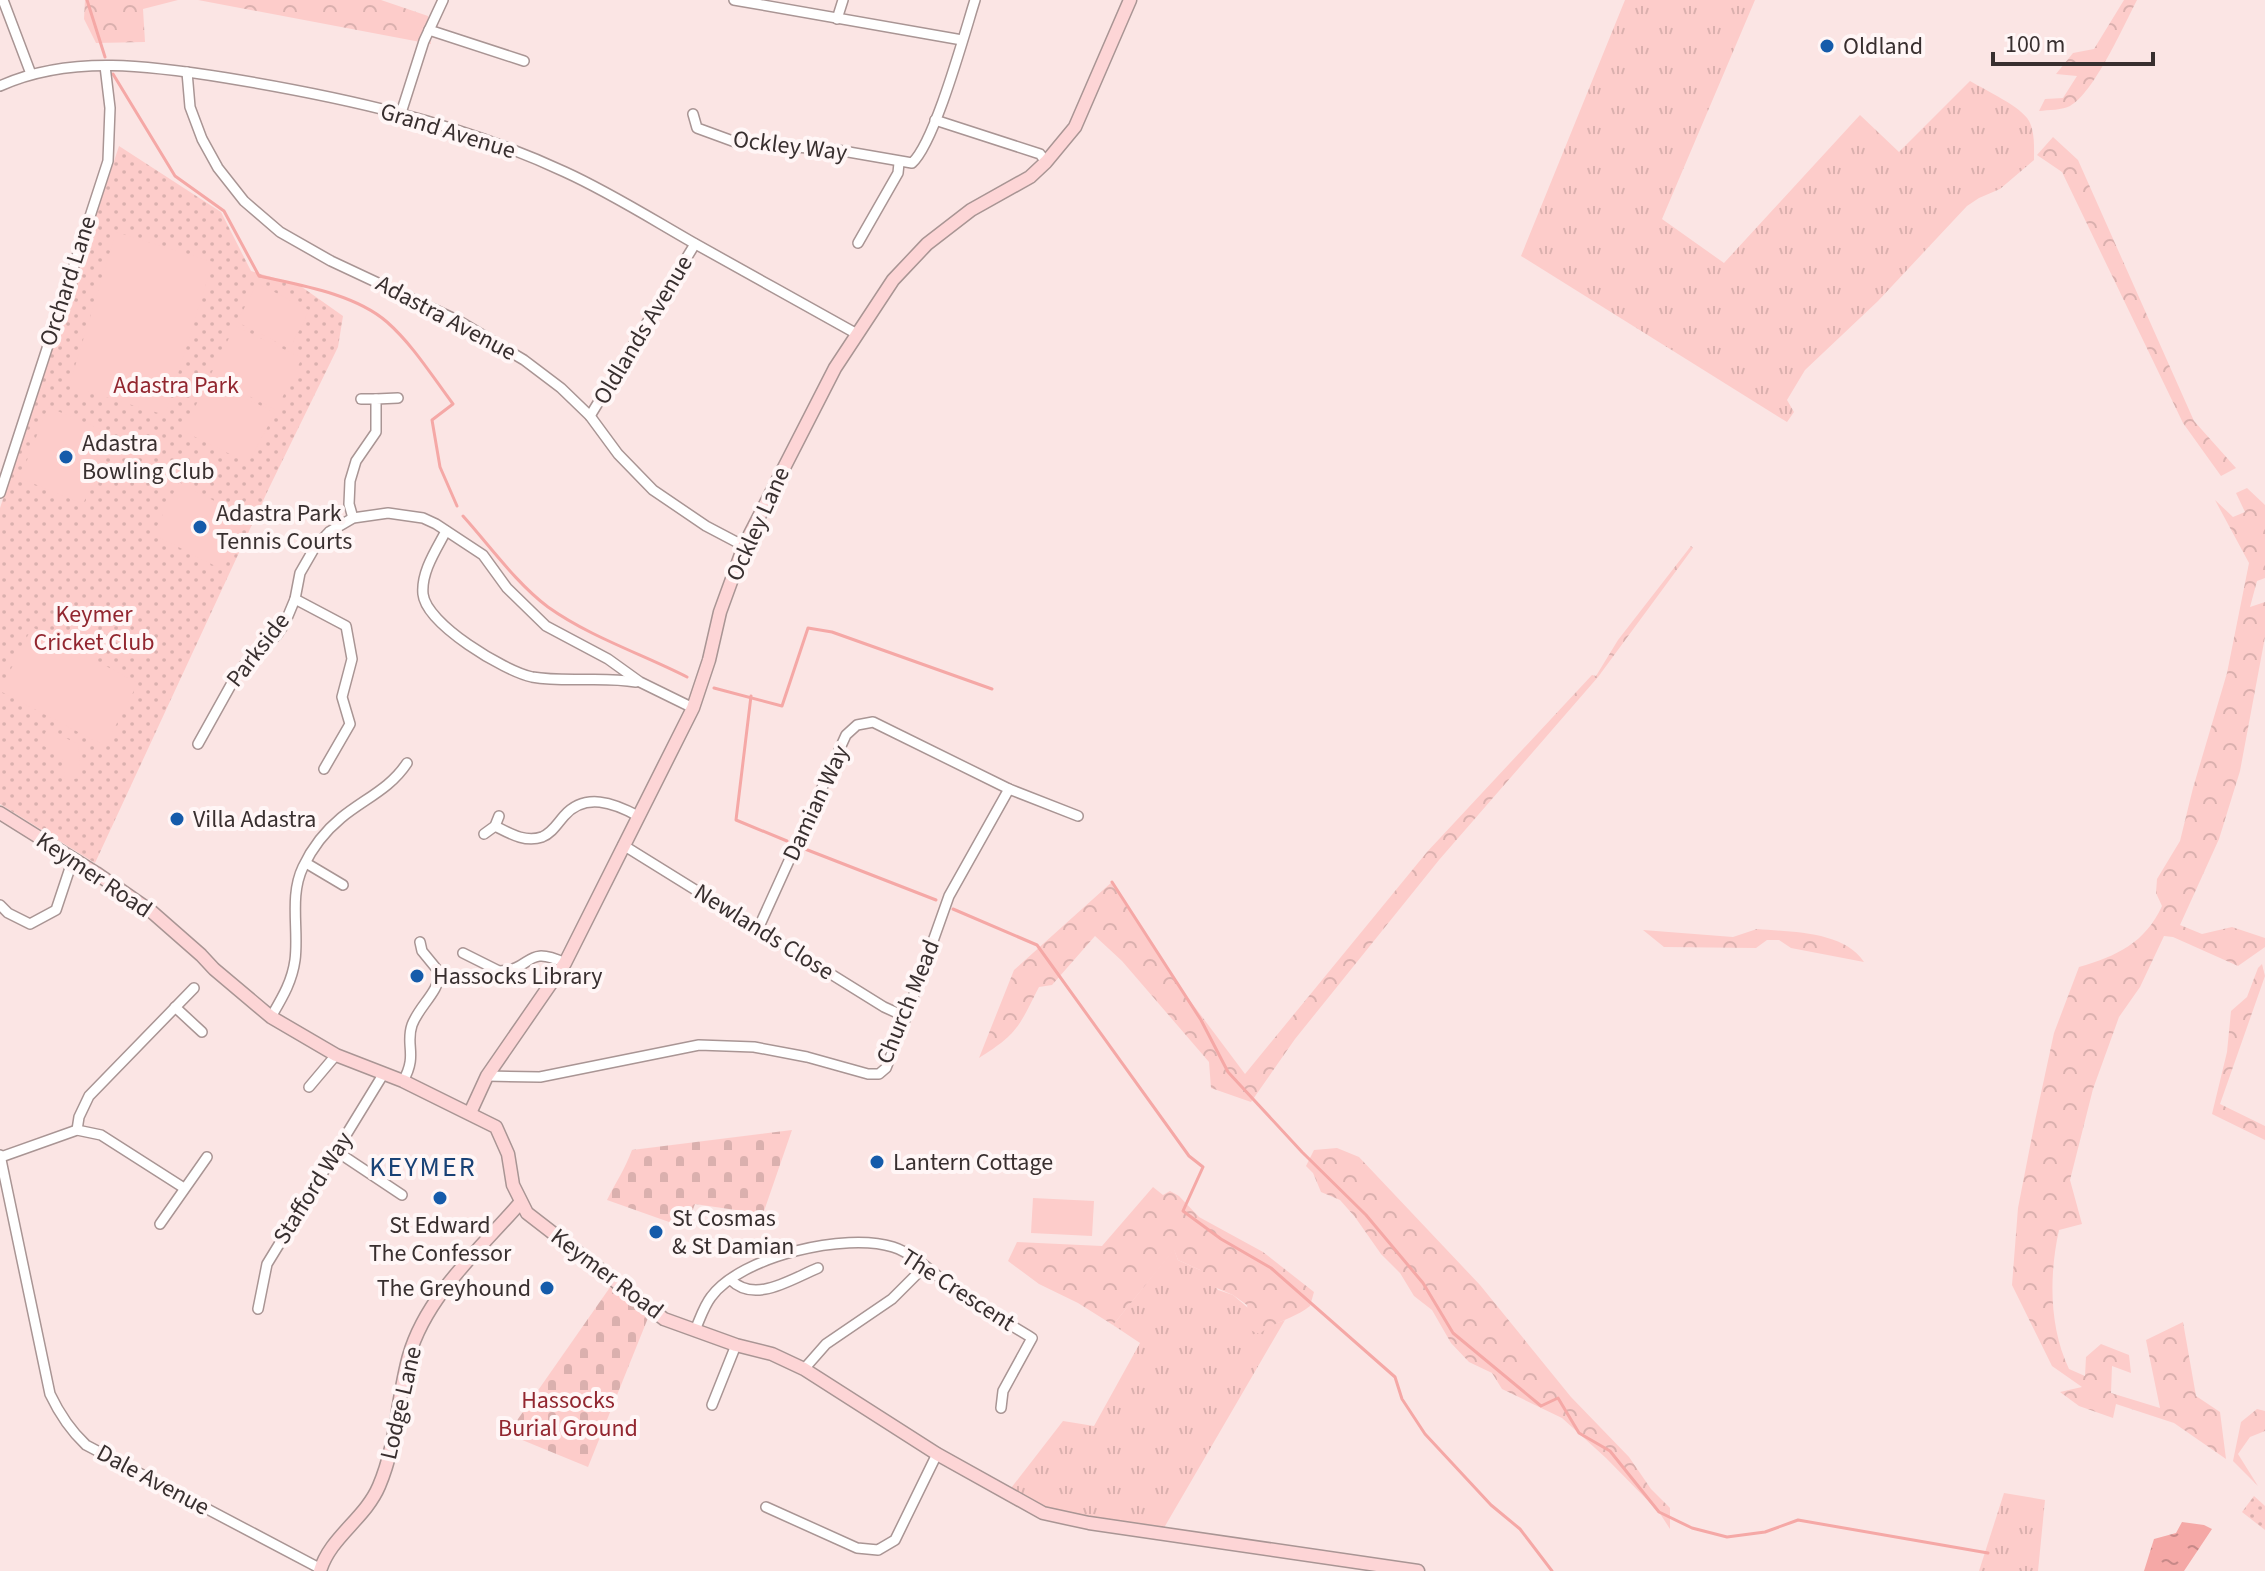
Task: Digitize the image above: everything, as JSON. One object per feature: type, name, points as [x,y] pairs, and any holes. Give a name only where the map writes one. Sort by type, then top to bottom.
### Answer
[{"type":"street","points":[[3,0],[31,74]]},
{"type":"street","points":[[401,113],[429,30],[443,0]]},
{"type":"street","points":[[734,0],[962,40]]},
{"type":"street","points":[[837,19],[843,0]]},
{"type":"street","points":[[858,243],[898,173],[899,163],[912,163],[921,155],[975,0]]},
{"type":"street","name":"Ockley Lane","points":[[470,1113],[487,1076],[565,963],[693,708],[709,660],[720,612],[744,546],[811,411],[893,280],[927,244],[971,210],[1030,177],[1075,127],[1130,0]]},
{"type":"street","points":[[429,30],[524,61]]},
{"type":"street","name":"Grand Avenue","points":[[0,86],[31,74],[70,67],[105,66],[187,72],[310,92],[401,113],[513,150],[611,194],[857,334]]},
{"type":"street","name":"Orchard Lane","points":[[0,493],[108,161],[110,108],[105,66]]},
{"type":"street","name":"Adastra Avenue","points":[[187,72],[190,107],[202,139],[218,168],[244,201],[280,232],[331,261],[386,284],[492,339],[542,372],[590,416],[618,454],[653,490],[706,526],[744,546]]},
{"type":"street","name":"Ockley Way","points":[[693,114],[697,128],[738,143],[837,150],[899,163]]},
{"type":"street","points":[[935,120],[1040,154],[1046,162]]},
{"type":"street","name":"Oldlands Avenue","points":[[590,416],[695,244]]},
{"type":"street","points":[[361,399],[398,398]]},
{"type":"street","points":[[376,399],[376,432],[356,461],[350,481],[349,504],[353,518],[388,513],[423,518],[483,555],[507,588],[546,626],[608,659],[640,682],[693,708]]},
{"type":"street","name":"Parkside","points":[[198,744],[229,687],[250,658],[277,635],[295,599],[300,573],[315,547],[329,532],[353,518]]},
{"type":"street","points":[[446,531],[433,555],[423,593],[427,606],[459,637],[503,666],[528,676],[556,680],[605,678],[640,682]]},
{"type":"street","points":[[295,599],[346,626],[349,635],[352,659],[342,697],[350,724],[324,769]]},
{"type":"street","name":"Damian Way","points":[[758,929],[846,735],[857,725],[873,722],[1009,789],[1078,816]]},
{"type":"street","points":[[271,1017],[291,981],[295,958],[296,898],[301,870],[322,835],[396,780],[407,763]]},
{"type":"street","name":"Church Mead","points":[[487,1076],[540,1077],[699,1045],[754,1047],[879,1074],[886,1068],[949,896],[1009,789]]},
{"type":"street","points":[[484,834],[497,821],[517,837],[539,838],[551,832],[575,806],[592,800],[638,816]]},
{"type":"street","name":"Keymer Road","points":[[0,813],[152,912],[271,1017],[336,1055],[403,1081],[496,1127],[508,1154],[513,1185],[520,1203],[537,1221],[664,1319],[736,1345],[772,1354],[804,1369],[937,1454],[1043,1513],[1418,1571]]},
{"type":"street","name":"Newlands Close","points":[[623,845],[884,1007],[906,1017]]},
{"type":"street","points":[[0,905],[8,913],[30,924],[56,910],[73,859]]},
{"type":"street","points":[[306,863],[343,885]]},
{"type":"street","points":[[403,1081],[413,1055],[412,1024],[439,982],[440,973],[422,951],[420,942]]},
{"type":"street","points":[[463,953],[499,971],[522,965],[539,954],[565,963]]},
{"type":"street","points":[[77,1130],[79,1117],[89,1096],[194,988]]},
{"type":"street","points":[[175,1007],[202,1032]]},
{"type":"street","points":[[309,1087],[336,1055]]},
{"type":"street","name":"Stafford Way","points":[[258,1309],[267,1264],[384,1073]]},
{"type":"street","points":[[0,1156],[77,1130],[101,1135],[184,1188]]},
{"type":"street","points":[[336,1151],[402,1195]]},
{"type":"street","name":"Dale Avenue","points":[[0,1156],[50,1394],[77,1436],[86,1445],[321,1570]]},
{"type":"street","points":[[160,1224],[207,1157]]},
{"type":"street","name":"Lodge Lane","points":[[321,1570],[329,1551],[369,1506],[388,1465],[397,1430],[404,1379],[418,1330],[449,1284],[520,1203]]},
{"type":"street","name":"The Crescent","points":[[695,1330],[712,1296],[731,1280],[770,1260],[806,1248],[857,1242],[894,1247],[966,1298],[1032,1338],[1003,1391],[1001,1408]]},
{"type":"street","points":[[804,1369],[837,1335],[892,1299],[924,1267]]},
{"type":"street","points":[[731,1280],[739,1288],[751,1292],[764,1290],[818,1268]]},
{"type":"street","points":[[712,1405],[736,1345]]},
{"type":"street","points":[[766,1507],[857,1548],[886,1548],[895,1540],[937,1454]]},
{"type":"green space","points":[[85,0],[178,0],[143,9],[145,42],[96,43],[84,19]]},
{"type":"green space","points":[[198,0],[381,0],[428,16],[431,44]]},
{"type":"green space","points":[[1625,0],[1755,0],[1662,219],[1724,263],[1860,115],[1899,152],[1970,81],[2019,110],[2031,125],[2034,160],[2000,189],[1967,206],[1878,301],[1805,370],[1787,400],[1794,412],[1787,422],[1521,256]]},
{"type":"green space","points":[[2124,0],[2137,0],[2108,58],[2089,87],[2070,106],[2039,111],[2045,99],[2063,98],[2077,76],[2056,74],[2073,53],[2094,49]]},
{"type":"green space","points":[[2053,137],[2078,160],[2194,421],[2236,468],[2221,476],[2183,423],[2062,172],[2037,155]]},
{"type":"green space","name":"Adastra Park","points":[[119,146],[221,212],[251,271],[299,285],[343,316],[338,347],[95,863],[0,804],[0,508]]},
{"type":"green space","points":[[116,232],[213,262],[165,415],[69,386]]},
{"type":"green space","points":[[257,283],[309,310],[290,349],[237,322]]},
{"type":"green space","points":[[235,326],[302,358],[276,410],[210,376]]},
{"type":"green space","points":[[209,379],[275,413],[248,463],[183,431]]},
{"type":"green space","name":"Adastra Bowling Club","points":[[48,407],[114,435],[83,504],[20,478]]},
{"type":"green space","name":"Adastra Park Tennis Courts","points":[[179,482],[248,519],[223,570],[153,534]]},
{"type":"green space","points":[[2247,488],[2265,505],[2265,578],[2257,581],[2250,607],[2265,602],[2265,637],[2240,771],[2219,839],[2180,925],[2202,934],[2232,927],[2265,938],[2265,947],[2238,966],[2173,937],[2164,936],[2140,987],[2119,1017],[2093,1089],[2070,1180],[2082,1224],[2059,1230],[2052,1283],[2054,1318],[2069,1369],[2085,1376],[2086,1357],[2101,1344],[2129,1355],[2131,1373],[2112,1366],[2111,1393],[2160,1408],[2146,1340],[2183,1322],[2196,1396],[2220,1412],[2226,1459],[2174,1423],[2116,1404],[2113,1418],[2079,1406],[2060,1392],[2082,1387],[2052,1366],[2012,1285],[2018,1208],[2035,1121],[2054,1033],[2079,967],[2117,953],[2138,939],[2162,906],[2156,893],[2157,879],[2180,841],[2227,673],[2249,563],[2215,500],[2233,517],[2245,512],[2236,493]]},
{"type":"green space","points":[[1691,546],[1693,548],[1598,677],[1439,860],[1295,1039],[1251,1102],[1211,1088],[1209,1062],[1122,961],[1095,936],[1052,985],[1039,987],[1022,1020],[1010,1035],[979,1058],[1014,970],[1112,882],[1182,990],[1245,1074],[1427,852],[1592,675],[1596,676],[1618,640]]},
{"type":"green space","points":[[32,627],[138,683],[105,746],[0,691]]},
{"type":"green space","points":[[47,729],[78,744],[81,778],[65,780],[62,755],[40,744]]},
{"type":"green space","points":[[1757,929],[1830,939],[1844,944],[1864,962],[1791,948],[1779,940],[1767,940],[1756,948],[1664,947],[1643,930],[1733,937]]},
{"type":"green space","points":[[2262,964],[2265,976],[2220,1104],[2265,1126],[2265,1140],[2212,1114],[2227,1052],[2231,1011],[2247,997]]},
{"type":"green space","points":[[792,1130],[763,1214],[695,1204],[686,1228],[607,1200],[632,1150]]},
{"type":"green space","points":[[1337,1148],[1359,1157],[1480,1285],[1571,1397],[1629,1457],[1651,1489],[1670,1508],[1670,1529],[1659,1512],[1562,1418],[1502,1389],[1492,1373],[1469,1362],[1451,1343],[1432,1310],[1414,1296],[1400,1273],[1381,1254],[1355,1217],[1340,1200],[1321,1192],[1313,1173],[1306,1166],[1314,1150]]},
{"type":"green space","points":[[1153,1187],[1163,1195],[1170,1191],[1179,1196],[1199,1217],[1263,1252],[1314,1292],[1310,1306],[1259,1334],[1250,1330],[1247,1305],[1205,1283],[1200,1270],[1178,1260],[1174,1250],[1113,1325],[1039,1284],[1008,1261],[1017,1242],[1102,1246]]},
{"type":"green space","points":[[1033,1198],[1094,1201],[1092,1236],[1031,1233]]},
{"type":"green space","points":[[1174,1249],[1178,1260],[1200,1270],[1218,1290],[1233,1295],[1269,1326],[1285,1320],[1161,1533],[1057,1517],[1008,1492],[1063,1421],[1094,1426],[1140,1343],[1113,1325]]},
{"type":"green space","name":"Hassocks Burial Ground","points":[[613,1283],[650,1313],[588,1467],[510,1435]]},
{"type":"green space","points":[[2257,1409],[2265,1411],[2265,1431],[2250,1437],[2238,1454],[2258,1486],[2233,1461],[2241,1422]]},
{"type":"green space","points":[[2004,1493],[2045,1500],[2038,1571],[1979,1571]]},
{"type":"green space","points":[[2254,1496],[2265,1506],[2265,1530],[2242,1512]]},
{"type":"water","points":[[2182,1522],[2212,1529],[2184,1571],[2144,1571],[2154,1539],[2176,1533]]},
{"type":"waterway","points":[[87,0],[105,57]]},
{"type":"waterway","points":[[113,74],[175,176],[224,211],[259,276],[326,292],[359,304],[387,322],[414,351],[453,404],[432,420],[440,467],[457,506]]},
{"type":"waterway","points":[[463,516],[514,576],[548,607],[599,636],[687,677]]},
{"type":"waterway","points":[[714,688],[782,706],[808,628],[832,632],[992,689]]},
{"type":"waterway","points":[[751,696],[736,820],[787,841]]},
{"type":"waterway","points":[[805,849],[936,900]]},
{"type":"waterway","points":[[1112,882],[1201,1020],[1228,1072],[1366,1215],[1423,1283],[1453,1333],[1541,1406],[1558,1398],[1579,1433],[1610,1451],[1659,1512],[1692,1528],[1727,1537],[1765,1532],[1798,1520],[1988,1553]]},
{"type":"waterway","points":[[953,909],[1037,945],[1189,1156],[1203,1167],[1183,1211],[1221,1239],[1271,1268],[1395,1377],[1402,1399],[1425,1434],[1491,1505],[1520,1529],[1552,1571]]},
{"type":"place","name":"Oldland","points":[[1827,46]]},
{"type":"place","name":"Adastra Bowling Club","points":[[66,457]]},
{"type":"place","name":"Adastra Park Tennis Courts","points":[[200,527]]},
{"type":"place","name":"Villa Adastra","points":[[177,819]]},
{"type":"place","name":"Hassocks Library","points":[[417,976]]},
{"type":"place","name":"Lantern Cottage","points":[[877,1162]]},
{"type":"place","name":"St Edward The Confessor","points":[[440,1198]]},
{"type":"place","name":"St Cosmas & St Damian","points":[[656,1232]]},
{"type":"place","name":"The Greyhound","points":[[547,1288]]},
{"type":"district","name":"KEYMER","points":[[423,1167]]},
{"type":"park label","name":"Keymer Cricket Club","points":[[94,628]]}]
